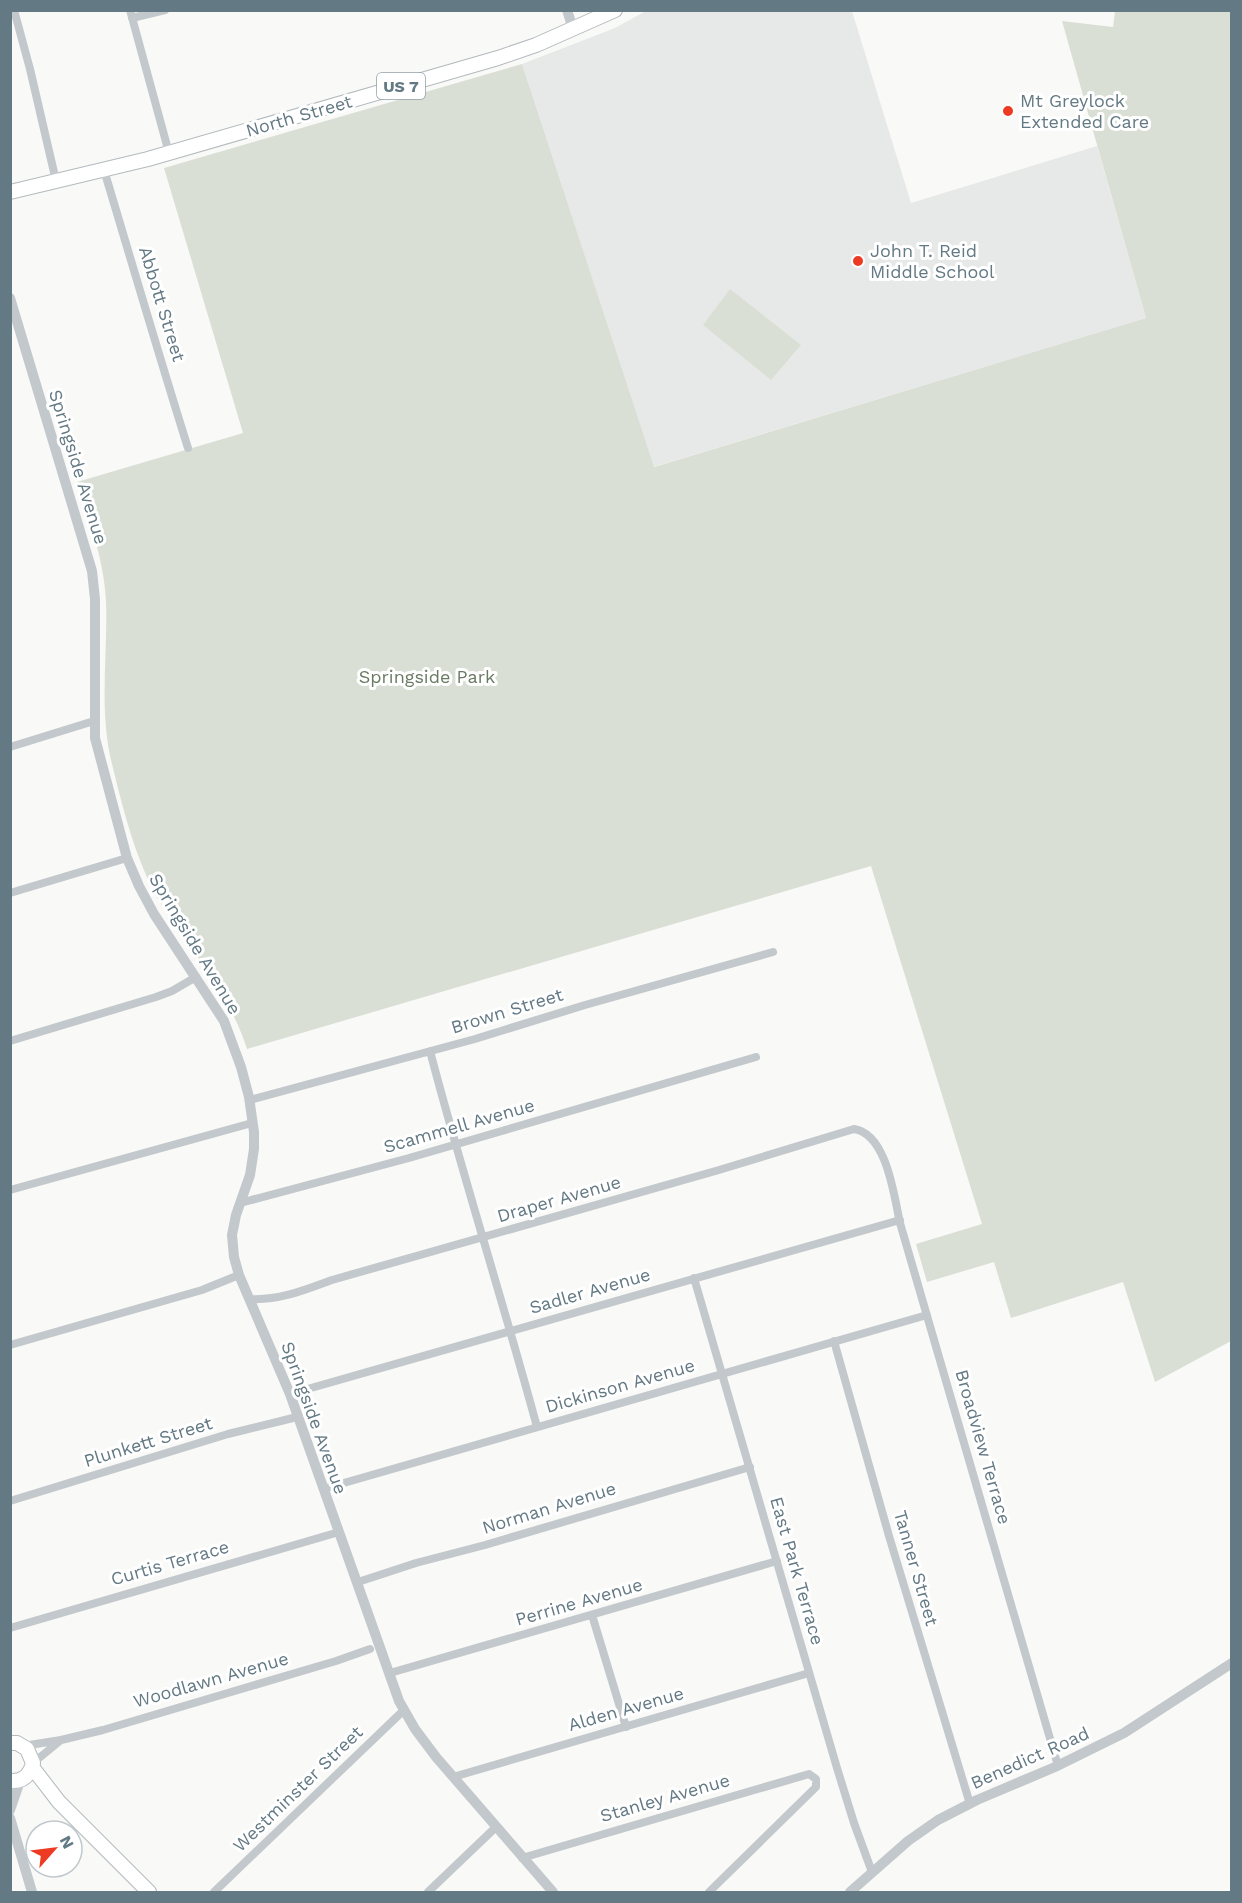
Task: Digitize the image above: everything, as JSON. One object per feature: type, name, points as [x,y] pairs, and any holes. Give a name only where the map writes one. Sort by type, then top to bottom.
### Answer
[{"type":"main road","name":"North Street","points":[[10,192],[169,153],[498,58],[615,10]]},
{"type":"main road","points":[[14,1744],[30,1753],[33,1765],[58,1802],[149,1893]]},
{"type":"main road","points":[[33,1765],[30,1772],[18,1780],[58,1802]]},
{"type":"street","points":[[14,10],[56,181]]},
{"type":"street","points":[[165,10],[131,14],[169,153]]},
{"type":"street","points":[[567,10],[573,29]]},
{"type":"street","name":"Abbott Street","points":[[104,170],[188,448]]},
{"type":"street","name":"Springside Avenue","points":[[10,298],[92,571],[95,599],[95,738],[127,858],[154,914],[224,1021],[241,1067],[249,1100],[254,1149],[250,1175],[232,1235],[234,1257],[239,1275],[290,1394],[404,1710],[415,1729],[453,1777],[553,1893]]},
{"type":"street","points":[[10,747],[94,721]]},
{"type":"street","points":[[10,893],[127,858]]},
{"type":"street","name":"Brown Street","points":[[249,1100],[430,1051],[773,952]]},
{"type":"street","points":[[10,1041],[156,997],[196,977]]},
{"type":"street","points":[[430,1051],[537,1427]]},
{"type":"street","name":"Scammell Avenue","points":[[240,1203],[317,1184],[756,1057]]},
{"type":"street","points":[[10,1190],[252,1123]]},
{"type":"street","name":"Draper Avenue","points":[[249,1299],[272,1299],[854,1129],[863,1130],[874,1140]]},
{"type":"street","name":"Broadview Terrace","points":[[874,1140],[878,1144],[892,1185],[927,1315],[1058,1766]]},
{"type":"street","name":"Sadler Avenue","points":[[290,1394],[900,1220]]},
{"type":"street","points":[[10,1345],[202,1290],[239,1275]]},
{"type":"street","name":"East Park Terrace","points":[[694,1278],[809,1673],[854,1823],[872,1872]]},
{"type":"street","name":"Dickinson Avenue","points":[[323,1489],[927,1315]]},
{"type":"street","name":"Tanner Street","points":[[834,1341],[895,1559],[970,1804]]},
{"type":"street","name":"Plunkett Street","points":[[10,1501],[228,1434],[297,1417]]},
{"type":"street","name":"Norman Avenue","points":[[358,1582],[416,1563],[750,1467]]},
{"type":"street","name":"Curtis Terrace","points":[[10,1628],[339,1532]]},
{"type":"street","name":"Perrine Avenue","points":[[390,1673],[777,1561]]},
{"type":"street","points":[[592,1615],[626,1727]]},
{"type":"street","name":"Woodlawn Avenue","points":[[14,1744],[62,1740],[238,1690],[370,1649]]},
{"type":"street","name":"Benedict Road","points":[[850,1893],[921,1831],[970,1804],[1058,1766],[1124,1732],[1232,1664]]},
{"type":"street","name":"Alden Avenue","points":[[453,1777],[809,1673]]},
{"type":"street","name":"Westminster Street","points":[[214,1893],[404,1710]]},
{"type":"street","name":"Woodlawn Avenue","points":[[33,1765],[62,1740]]},
{"type":"street","name":"Stanley Avenue","points":[[522,1858],[809,1774],[816,1779],[816,1787],[709,1893]]},
{"type":"street","points":[[10,1810],[18,1780]]},
{"type":"street","points":[[10,1818],[32,1893]]},
{"type":"street","points":[[428,1893],[496,1827]]},
{"type":"shaded area","name":"John T. Reid Middle School","points":[[646,11],[852,11],[911,203],[1097,146],[1146,318],[653,467],[522,64],[615,28]]},
{"type":"green space","name":"Springside Park","points":[[1115,11],[1231,11],[1231,1341],[1155,1382],[1123,1282],[1011,1318],[994,1262],[927,1282],[916,1244],[982,1224],[871,866],[247,1049],[236,1020],[219,990],[159,901],[137,853],[126,819],[108,747],[106,727],[105,586],[95,540],[77,482],[243,433],[164,168],[522,64],[654,467],[1146,318],[1062,21],[1113,27]]},
{"type":"green space","points":[[730,289],[801,345],[771,380],[703,325]]},
{"type":"place","name":"Mt Greylock Extended Care","points":[[1008,111]]},
{"type":"place","name":"John T. Reid Middle School","points":[[858,261]]}]
